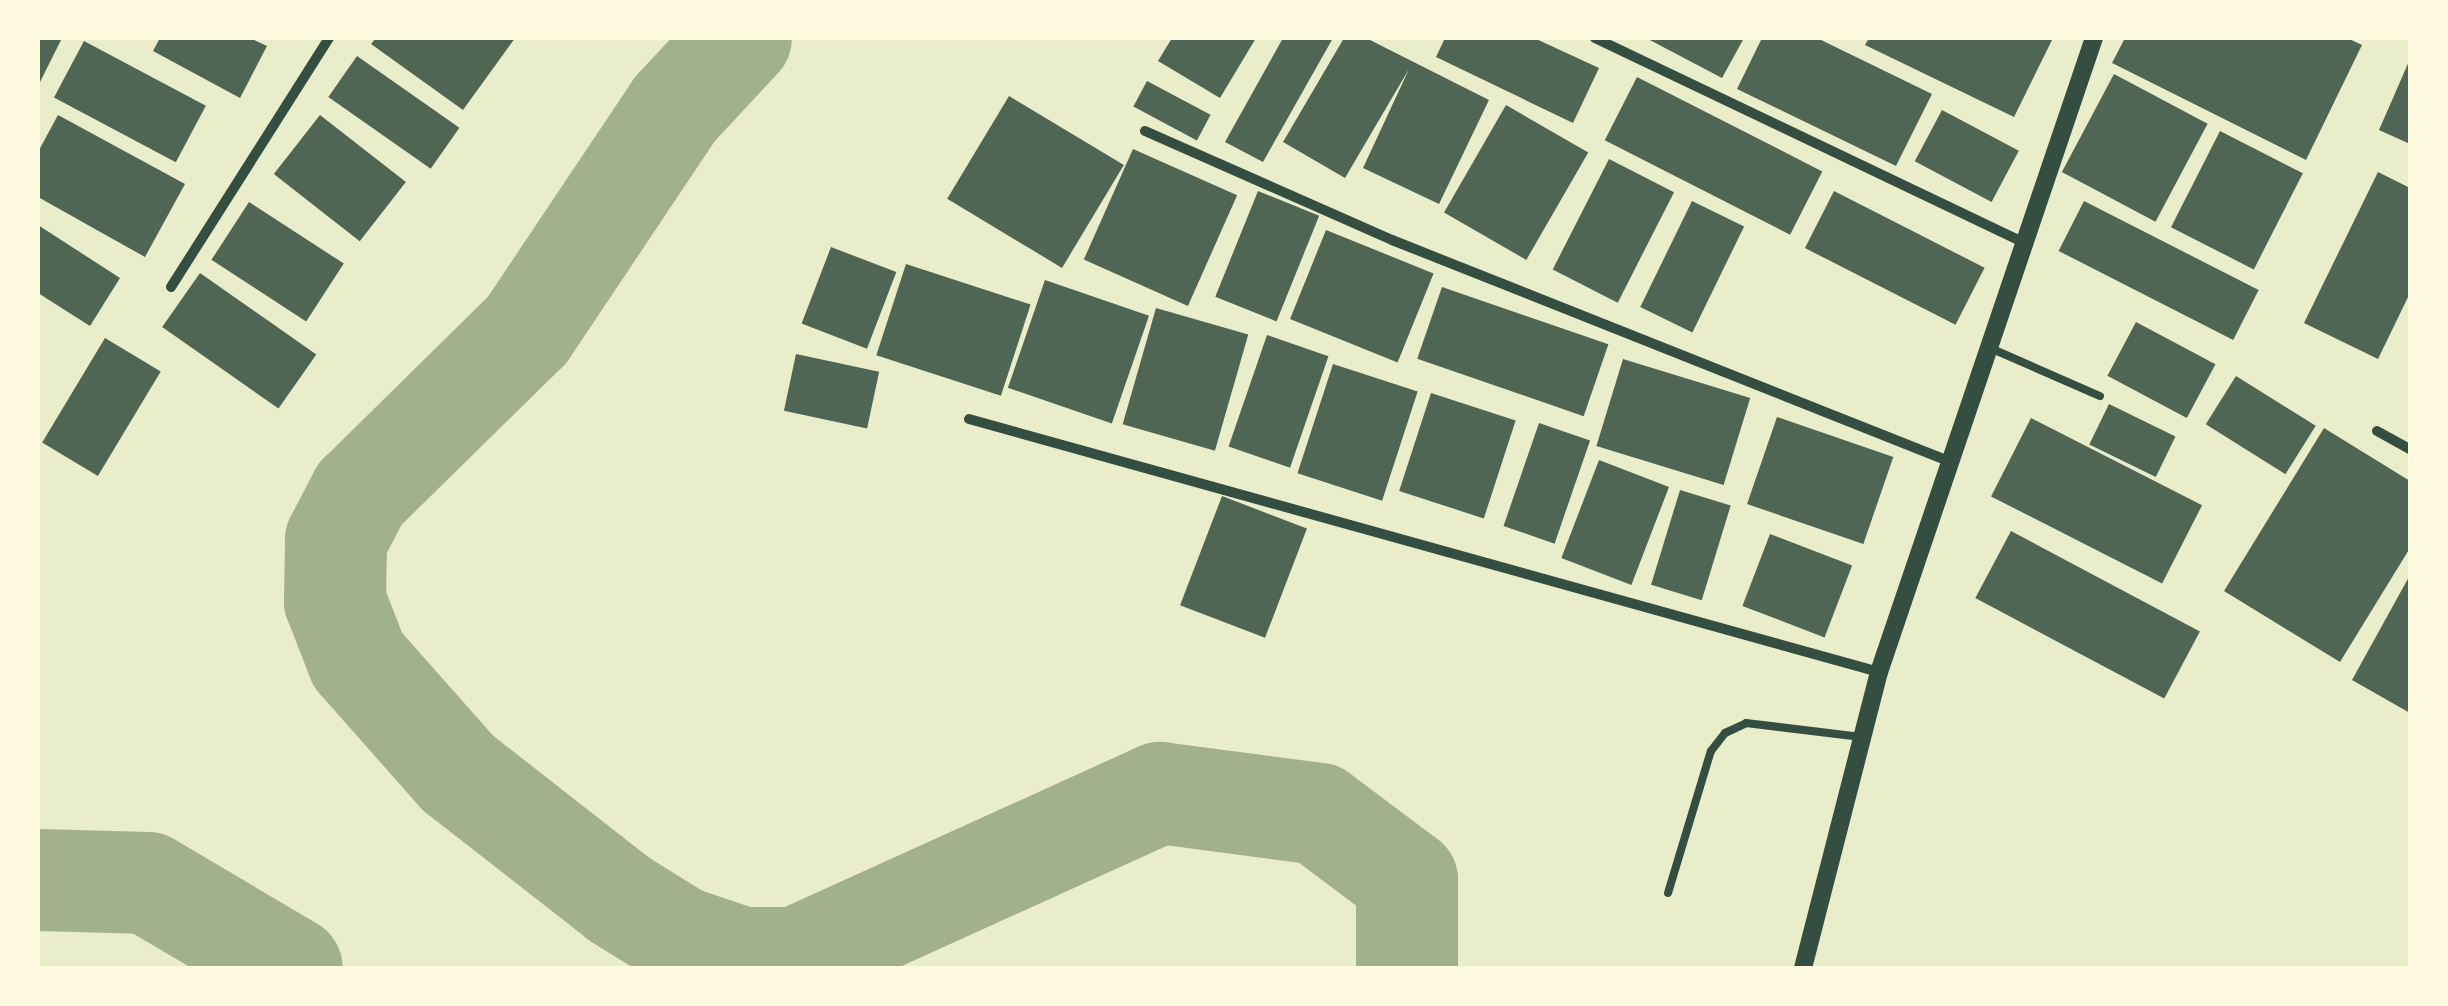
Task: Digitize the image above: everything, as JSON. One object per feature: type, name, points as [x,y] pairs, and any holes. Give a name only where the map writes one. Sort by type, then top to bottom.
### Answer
[{"type":"street","points":[[172,287],[329,38]]},
{"type":"street","points":[[1595,38],[2020,241]]},
{"type":"street","points":[[1803,968],[1879,672],[2020,241],[2094,38]]},
{"type":"street","points":[[1146,131],[1392,240],[1946,460]]},
{"type":"street","points":[[969,419],[1879,672]]},
{"type":"street","points":[[2377,431],[2410,449]]},
{"type":"lane","points":[[1986,347],[2100,396]]},
{"type":"lane","points":[[1668,893],[1711,752],[1725,733],[1746,723],[1862,738]]},
{"type":"building","points":[[38,38],[62,38],[38,86]]},
{"type":"building","points":[[160,38],[250,38],[267,46],[240,98],[153,51]]},
{"type":"building","points":[[376,38],[515,38],[463,110],[371,44]]},
{"type":"building","points":[[1172,38],[1256,38],[1220,98],[1158,61]]},
{"type":"building","points":[[1283,38],[1333,38],[1263,162],[1225,142]]},
{"type":"building","points":[[1344,38],[1366,38],[1489,100],[1439,204],[1363,168],[1409,69],[1345,178],[1283,142]]},
{"type":"building","points":[[1445,38],[1534,38],[1599,68],[1573,123],[1436,57]]},
{"type":"building","points":[[1646,38],[1744,38],[1722,78]]},
{"type":"building","points":[[1762,38],[1817,38],[1932,94],[1896,166],[1737,89]]},
{"type":"building","points":[[1869,38],[2053,38],[2014,117],[1865,45]]},
{"type":"building","points":[[2125,38],[2347,38],[2362,45],[2306,160],[2112,63]]},
{"type":"building","points":[[84,41],[206,106],[176,162],[54,98]]},
{"type":"building","points":[[357,56],[459,128],[431,169],[328,97]]},
{"type":"building","points":[[2410,59],[2410,144],[2379,130]]},
{"type":"building","points":[[2114,74],[2208,124],[2155,222],[2062,172]]},
{"type":"building","points":[[1637,77],[1822,171],[1790,235],[1605,140]]},
{"type":"building","points":[[1147,81],[1211,115],[1197,140],[1133,107]]},
{"type":"building","points":[[1009,96],[1124,165],[1062,268],[947,199]]},
{"type":"building","points":[[1506,105],[1588,152],[1526,260],[1444,212]]},
{"type":"building","points":[[1942,110],[2019,151],[1992,202],[1915,161]]},
{"type":"building","points":[[58,115],[185,184],[145,257],[38,197],[38,152]]},
{"type":"building","points":[[320,115],[406,182],[360,241],[274,174]]},
{"type":"building","points":[[2220,131],[2303,173],[2254,269],[2171,227]]},
{"type":"building","points":[[1133,149],[1237,195],[1188,306],[1084,260]]},
{"type":"building","points":[[1609,159],[1674,192],[1618,303],[1553,269]]},
{"type":"building","points":[[2378,172],[2410,188],[2410,293],[2378,359],[2304,323]]},
{"type":"building","points":[[1258,191],[1319,216],[1276,321],[1215,297]]},
{"type":"building","points":[[1834,191],[1985,268],[1956,325],[1805,248]]},
{"type":"building","points":[[1692,201],[1744,226],[1692,332],[1640,307]]},
{"type":"building","points":[[2084,201],[2259,290],[2233,340],[2059,251]]},
{"type":"building","points":[[249,202],[344,264],[306,321],[211,260]]},
{"type":"building","points":[[38,225],[120,278],[90,326],[38,293]]},
{"type":"building","points":[[1326,230],[1434,273],[1398,362],[1290,319]]},
{"type":"building","points":[[831,247],[896,272],[867,349],[802,324]]},
{"type":"building","points":[[906,264],[1031,304],[1001,396],[876,355]]},
{"type":"building","points":[[200,273],[316,354],[278,409],[162,327]]},
{"type":"building","points":[[1045,280],[1149,316],[1112,424],[1008,388]]},
{"type":"building","points":[[1442,287],[1608,344],[1584,416],[1417,359]]},
{"type":"building","points":[[1156,308],[1248,334],[1215,451],[1123,424]]},
{"type":"building","points":[[2136,322],[2215,364],[2187,418],[2107,376]]},
{"type":"building","points":[[1267,335],[1328,356],[1290,468],[1229,447]]},
{"type":"building","points":[[105,338],[161,371],[98,476],[42,443]]},
{"type":"building","points":[[796,354],[879,372],[867,428],[784,411]]},
{"type":"building","points":[[1623,359],[1750,398],[1724,485],[1596,446]]},
{"type":"building","points":[[1333,364],[1418,392],[1382,501],[1297,473]]},
{"type":"building","points":[[2236,376],[2316,426],[2286,474],[2206,424]]},
{"type":"building","points":[[1431,393],[1516,421],[1484,518],[1399,491]]},
{"type":"building","points":[[2109,404],[2176,436],[2156,477],[2089,444]]},
{"type":"building","points":[[1777,417],[1893,457],[1863,544],[1747,504]]},
{"type":"building","points":[[2031,418],[2202,505],[2162,584],[1991,496]]},
{"type":"building","points":[[1539,423],[1590,441],[1555,544],[1504,526]]},
{"type":"building","points":[[2324,428],[2410,481],[2410,548],[2340,662],[2224,591]]},
{"type":"building","points":[[1599,460],[1669,487],[1631,585],[1561,558]]},
{"type":"building","points":[[1680,490],[1731,505],[1702,600],[1651,585]]},
{"type":"building","points":[[1222,496],[1307,529],[1265,638],[1180,605]]},
{"type":"building","points":[[2011,531],[2200,631],[2164,699],[1975,598]]},
{"type":"building","points":[[1770,534],[1852,566],[1825,637],[1742,606]]},
{"type":"building","points":[[2410,575],[2410,713],[2352,680]]},
{"type":"waterway","points":[[741,38],[675,109],[527,330],[360,494],[336,540],[335,601],[358,660],[458,773],[619,899],[680,937],[742,958],[796,958],[1160,793],[1319,814],[1407,880],[1407,968]]},
{"type":"waterway","points":[[38,880],[148,883],[292,968]]}]
